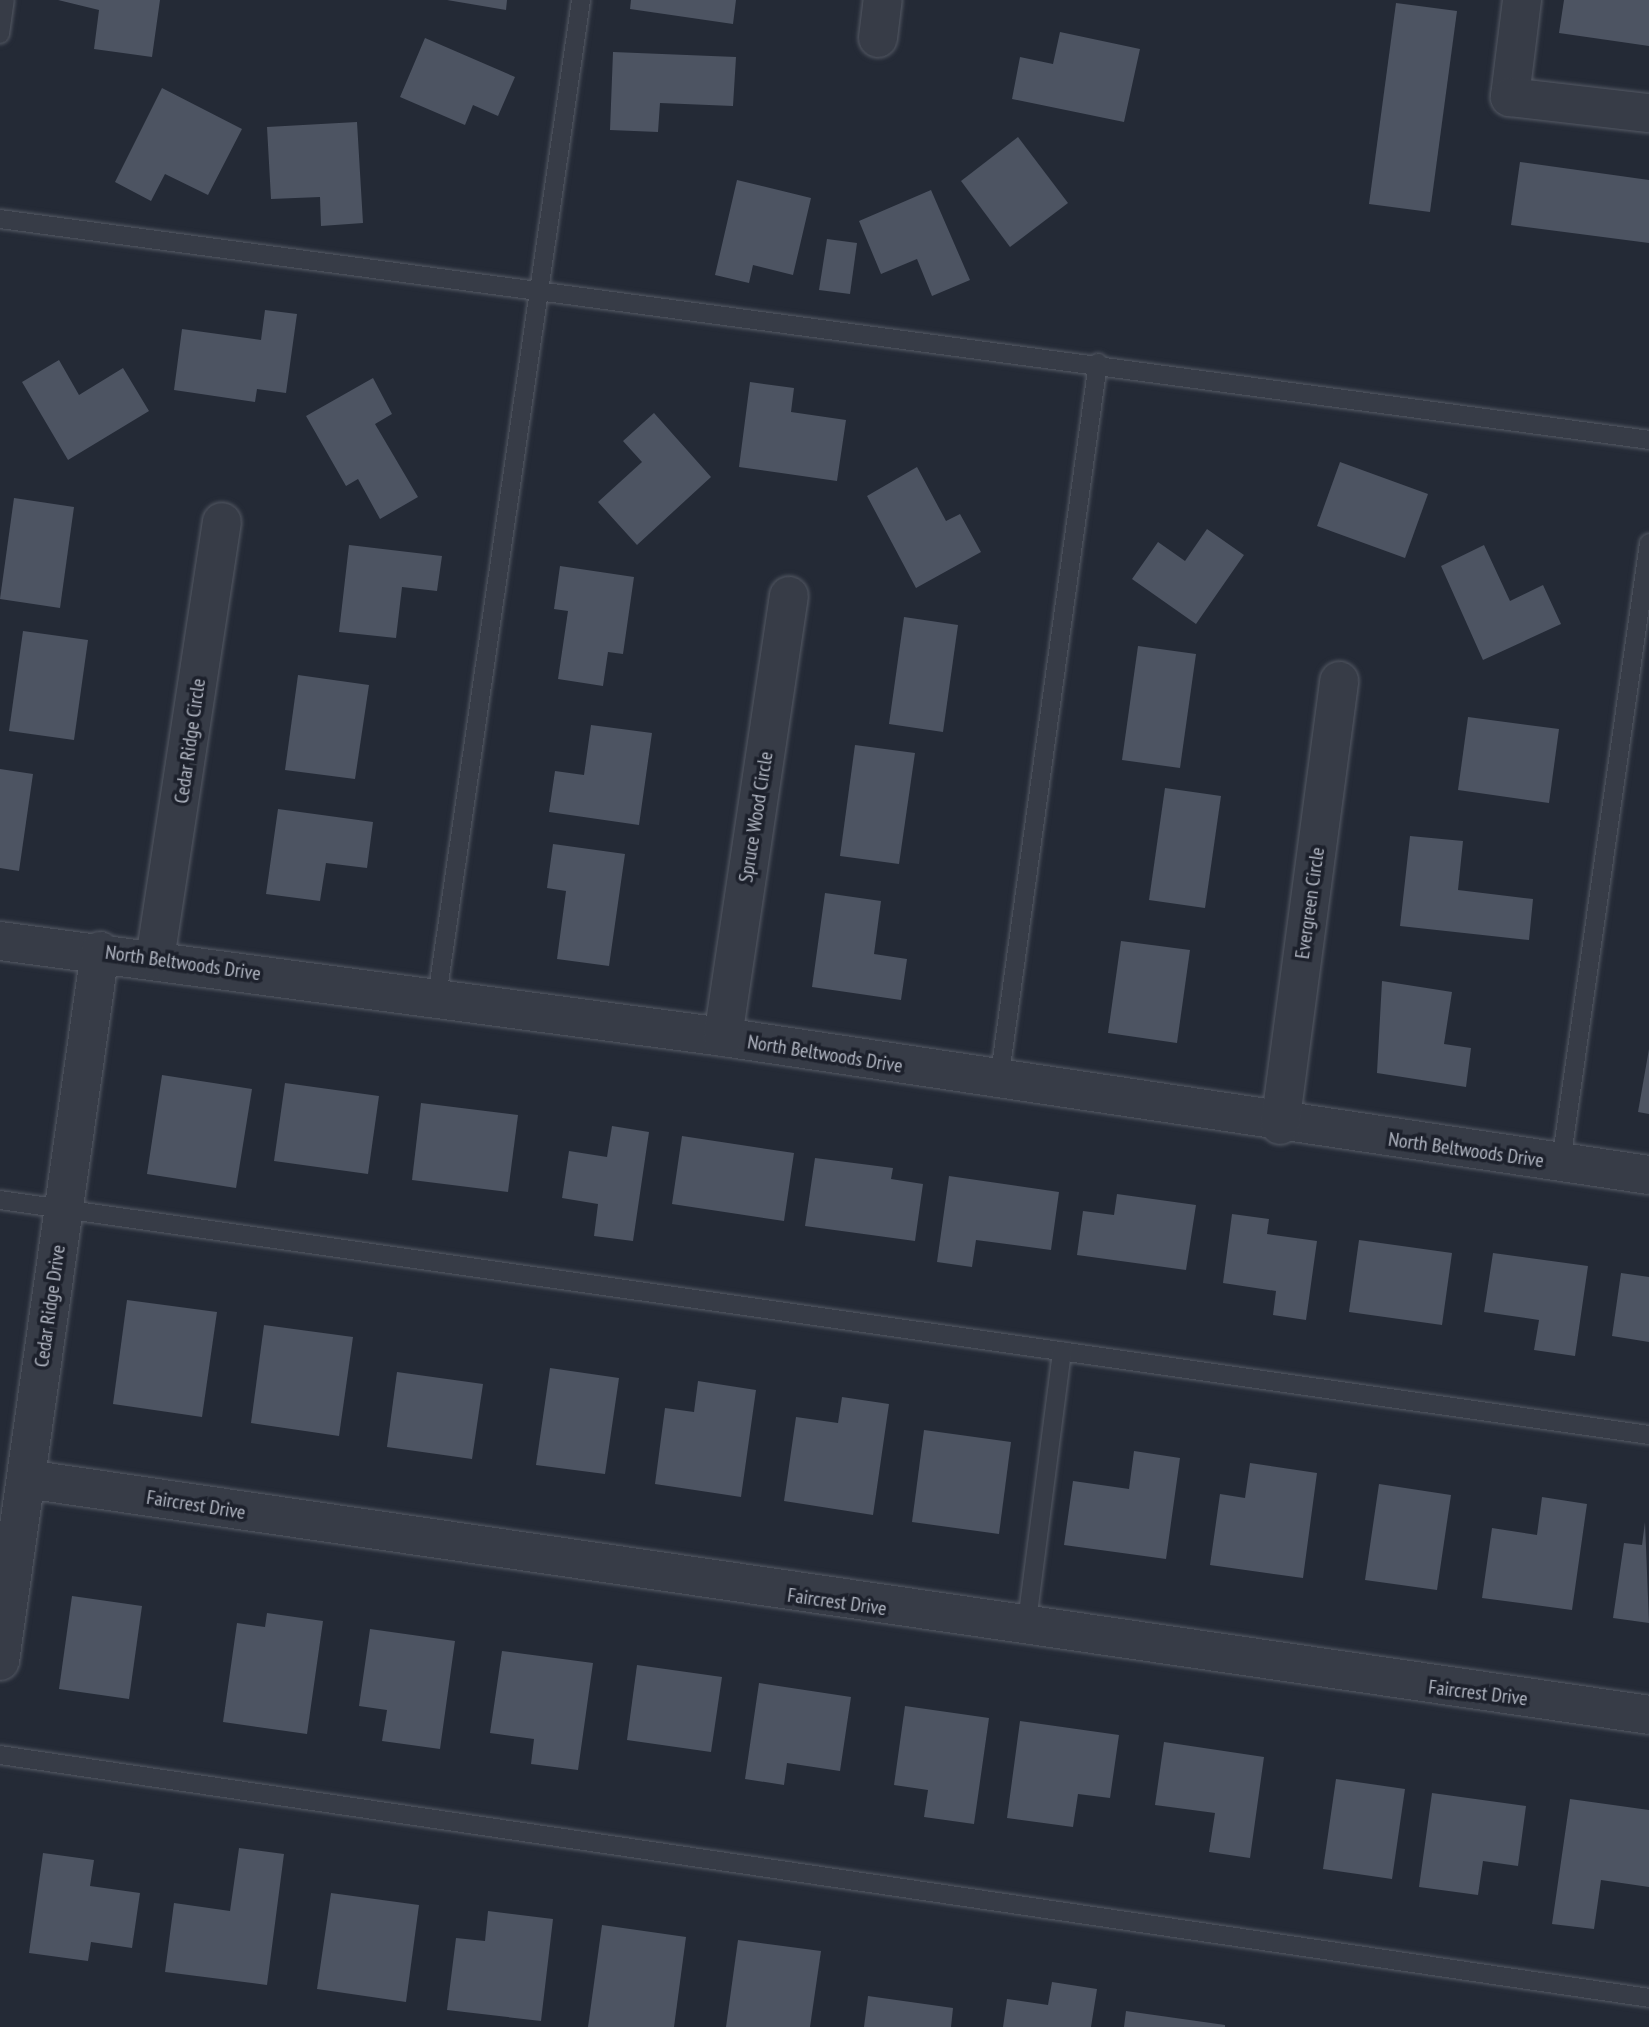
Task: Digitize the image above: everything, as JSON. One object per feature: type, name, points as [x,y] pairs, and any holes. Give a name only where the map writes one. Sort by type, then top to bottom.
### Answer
[{"type":"street","points":[[878,38],[883,0]]},
{"type":"street","points":[[1522,0],[1510,97],[1649,113]]},
{"type":"street","name":"Cedar Ridge Circle","points":[[155,959],[222,522]]},
{"type":"street","name":"Spruce Wood Circle","points":[[723,1037],[789,596]]},
{"type":"street","name":"Evergreen Circle","points":[[1280,1125],[1339,681]]},
{"type":"street","name":"North Beltwoods Drive","points":[[0,941],[100,951],[723,1037],[1280,1125],[1649,1175]]},
{"type":"street","name":"Cedar Ridge Drive","points":[[0,1661],[100,951]]},
{"type":"street","name":"Faircrest Drive","points":[[26,1479],[1026,1629],[1649,1715]]},
{"type":"lane","points":[[0,34],[5,0]]},
{"type":"lane","points":[[437,997],[581,0]]},
{"type":"lane","points":[[0,219],[537,292],[1098,363],[1649,440]]},
{"type":"lane","points":[[999,1082],[1098,363]]},
{"type":"lane","points":[[1561,1162],[1649,543]]},
{"type":"lane","points":[[0,1200],[1649,1435]]},
{"type":"lane","points":[[1026,1629],[1062,1351]]},
{"type":"lane","points":[[0,1755],[1649,1998]]},
{"type":"building","points":[[58,0],[160,0],[152,57],[94,49],[99,10]]},
{"type":"building","points":[[447,0],[507,0],[506,10]]},
{"type":"building","points":[[631,0],[736,0],[733,24],[630,9]]},
{"type":"building","points":[[1564,0],[1649,0],[1649,46],[1559,33]]},
{"type":"building","points":[[1396,3],[1457,11],[1430,212],[1369,204]]},
{"type":"building","points":[[1060,32],[1140,49],[1124,122],[1012,99],[1020,57],[1053,64]]},
{"type":"building","points":[[425,38],[515,77],[498,116],[473,105],[465,125],[400,97]]},
{"type":"building","points":[[613,52],[736,57],[733,106],[660,103],[658,132],[610,130]]},
{"type":"building","points":[[162,88],[242,129],[208,195],[165,174],[151,201],[115,182]]},
{"type":"building","points":[[357,122],[363,223],[321,226],[320,197],[271,199],[267,127]]},
{"type":"building","points":[[1018,137],[1068,203],[1010,247],[961,181]]},
{"type":"building","points":[[1520,162],[1649,180],[1649,243],[1511,225]]},
{"type":"building","points":[[737,180],[811,198],[793,275],[753,265],[749,283],[715,275]]},
{"type":"building","points":[[931,190],[970,280],[932,296],[917,259],[881,274],[859,221]]},
{"type":"building","points":[[827,239],[857,243],[850,294],[819,290]]},
{"type":"building","points":[[265,310],[297,314],[286,393],[257,389],[255,402],[174,390],[182,329],[261,340]]},
{"type":"building","points":[[59,360],[79,395],[123,368],[149,411],[68,460],[22,382]]},
{"type":"building","points":[[373,378],[392,414],[375,424],[418,497],[380,519],[358,479],[346,486],[306,416]]},
{"type":"building","points":[[750,382],[794,388],[791,412],[846,420],[837,481],[739,467]]},
{"type":"building","points":[[654,413],[711,477],[637,545],[598,502],[642,462],[623,441]]},
{"type":"building","points":[[1340,462],[1428,494],[1405,558],[1317,526]]},
{"type":"building","points":[[917,467],[946,521],[960,514],[981,552],[916,588],[867,496]]},
{"type":"building","points":[[14,498],[74,507],[60,608],[0,599]]},
{"type":"building","points":[[1207,529],[1244,555],[1196,624],[1132,579],[1158,542],[1185,561]]},
{"type":"building","points":[[349,545],[442,556],[437,591],[402,587],[396,638],[339,632]]},
{"type":"building","points":[[1484,545],[1510,601],[1543,585],[1561,624],[1483,660],[1441,566]]},
{"type":"building","points":[[560,566],[634,577],[623,654],[608,652],[603,686],[558,679],[568,611],[554,609]]},
{"type":"building","points":[[904,617],[958,625],[943,732],[889,724]]},
{"type":"building","points":[[23,631],[88,640],[74,740],[9,731]]},
{"type":"building","points":[[1138,646],[1196,654],[1180,768],[1122,760]]},
{"type":"building","points":[[298,675],[369,685],[355,779],[285,770]]},
{"type":"building","points":[[1468,717],[1559,729],[1549,803],[1458,790]]},
{"type":"building","points":[[591,725],[652,733],[639,825],[549,812],[555,771],[584,775]]},
{"type":"building","points":[[855,745],[915,753],[899,864],[840,856]]},
{"type":"building","points":[[0,769],[33,774],[19,871],[0,868]]},
{"type":"building","points":[[1165,788],[1221,796],[1205,908],[1149,900]]},
{"type":"building","points":[[278,809],[373,822],[367,868],[326,863],[320,901],[266,894]]},
{"type":"building","points":[[1410,836],[1463,841],[1458,890],[1533,899],[1529,940],[1400,926]]},
{"type":"building","points":[[553,844],[625,854],[609,966],[557,959],[566,891],[547,888]]},
{"type":"building","points":[[825,893],[881,901],[874,954],[907,959],[901,1000],[812,987]]},
{"type":"building","points":[[1121,941],[1190,950],[1177,1043],[1108,1033]]},
{"type":"building","points":[[1382,981],[1452,992],[1444,1044],[1471,1048],[1466,1087],[1377,1073]]},
{"type":"building","points":[[1649,1049],[1649,1114],[1638,1112]]},
{"type":"building","points":[[162,1075],[252,1089],[236,1188],[147,1174]]},
{"type":"building","points":[[285,1083],[379,1096],[368,1174],[274,1161]]},
{"type":"building","points":[[421,1103],[518,1115],[508,1192],[412,1180]]},
{"type":"building","points":[[612,1126],[649,1132],[633,1241],[594,1236],[598,1204],[562,1198],[569,1151],[607,1157]]},
{"type":"building","points":[[682,1136],[794,1153],[784,1221],[672,1204]]},
{"type":"building","points":[[815,1158],[893,1168],[891,1179],[923,1184],[915,1241],[805,1226]]},
{"type":"building","points":[[949,1176],[1059,1192],[1051,1250],[976,1240],[972,1267],[937,1262]]},
{"type":"building","points":[[1117,1194],[1196,1205],[1186,1270],[1077,1255],[1083,1211],[1114,1215]]},
{"type":"building","points":[[1232,1214],[1269,1219],[1267,1234],[1317,1241],[1306,1320],[1273,1315],[1276,1291],[1223,1283]]},
{"type":"building","points":[[1359,1240],[1452,1253],[1442,1325],[1349,1312]]},
{"type":"building","points":[[1493,1253],[1588,1266],[1575,1356],[1534,1350],[1539,1320],[1484,1312]]},
{"type":"building","points":[[1621,1273],[1649,1277],[1649,1342],[1612,1336]]},
{"type":"building","points":[[127,1300],[217,1312],[202,1417],[113,1404]]},
{"type":"building","points":[[264,1325],[353,1337],[339,1436],[251,1423]]},
{"type":"building","points":[[550,1368],[619,1378],[605,1474],[536,1465]]},
{"type":"building","points":[[397,1372],[483,1384],[472,1459],[387,1447]]},
{"type":"building","points":[[698,1381],[756,1390],[741,1497],[655,1484],[665,1408],[694,1412]]},
{"type":"building","points":[[842,1397],[889,1404],[873,1515],[784,1501],[796,1417],[838,1423]]},
{"type":"building","points":[[924,1430],[1011,1442],[999,1534],[912,1522]]},
{"type":"building","points":[[1134,1451],[1180,1458],[1166,1559],[1064,1545],[1073,1481],[1129,1489]]},
{"type":"building","points":[[1250,1463],[1317,1473],[1303,1578],[1210,1565],[1220,1494],[1245,1498]]},
{"type":"building","points":[[1379,1484],[1451,1495],[1437,1590],[1365,1580]]},
{"type":"building","points":[[1542,1497],[1587,1504],[1572,1610],[1482,1598],[1492,1528],[1537,1535]]},
{"type":"building","points":[[1645,1522],[1649,1623],[1613,1618],[1624,1543],[1642,1545]]},
{"type":"building","points":[[72,1596],[142,1606],[129,1699],[59,1689]]},
{"type":"building","points":[[267,1613],[323,1621],[307,1734],[223,1722],[237,1623],[265,1627]]},
{"type":"building","points":[[370,1629],[455,1641],[440,1749],[382,1741],[387,1710],[359,1706]]},
{"type":"building","points":[[502,1651],[593,1663],[578,1770],[531,1764],[534,1739],[490,1733]]},
{"type":"building","points":[[637,1665],[722,1677],[711,1752],[627,1740]]},
{"type":"building","points":[[759,1683],[851,1697],[840,1771],[787,1763],[784,1785],[745,1779]]},
{"type":"building","points":[[905,1706],[989,1718],[974,1824],[924,1817],[928,1790],[894,1785]]},
{"type":"building","points":[[1020,1721],[1119,1735],[1110,1798],[1078,1794],[1073,1827],[1007,1818]]},
{"type":"building","points":[[1164,1742],[1264,1757],[1250,1858],[1209,1852],[1215,1813],[1155,1805]]},
{"type":"building","points":[[1336,1779],[1405,1789],[1392,1879],[1323,1869]]},
{"type":"building","points":[[1432,1793],[1526,1806],[1518,1866],[1483,1861],[1478,1895],[1419,1887]]},
{"type":"building","points":[[1570,1799],[1649,1810],[1649,1887],[1601,1880],[1594,1929],[1552,1924]]},
{"type":"building","points":[[239,1848],[284,1854],[267,1985],[165,1972],[174,1903],[230,1911]]},
{"type":"building","points":[[43,1853],[94,1860],[90,1886],[140,1893],[132,1948],[91,1942],[88,1961],[29,1953]]},
{"type":"building","points":[[331,1893],[419,1905],[406,2002],[317,1989]]},
{"type":"building","points":[[488,1911],[553,1919],[541,2021],[447,2010],[456,1938],[485,1941]]},
{"type":"building","points":[[602,1925],[686,1937],[674,2027],[588,2027]]},
{"type":"building","points":[[738,1940],[821,1951],[810,2027],[726,2027]]},
{"type":"building","points":[[1052,1982],[1097,1989],[1091,2027],[1003,2027],[1007,1999],[1048,2005]]},
{"type":"building","points":[[868,1996],[953,2008],[951,2027],[864,2027]]},
{"type":"building","points":[[1126,2011],[1225,2025],[1225,2027],[1124,2027]]}]
